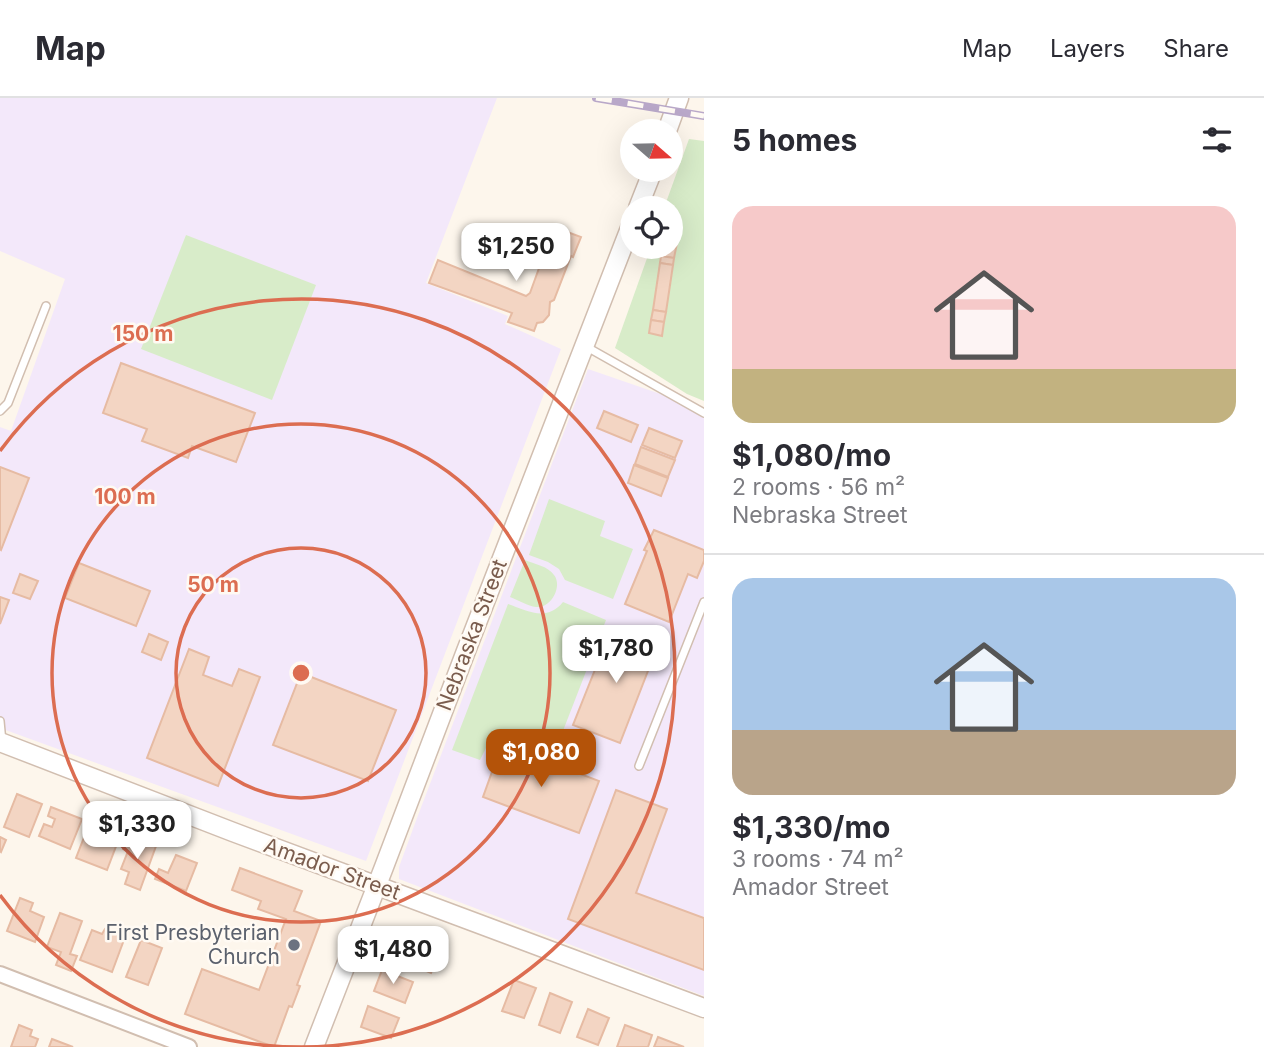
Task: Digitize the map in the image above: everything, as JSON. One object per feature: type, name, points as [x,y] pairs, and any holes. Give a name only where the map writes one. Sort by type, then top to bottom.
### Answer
[{"type":"street","points":[[672,119],[680,98]]},
{"type":"street","name":"Nebraska Street","points":[[314,1047],[620,254]]},
{"type":"street","name":"Amador Street","points":[[1,743],[704,1008]]},
{"type":"street","points":[[0,974],[189,1047]]},
{"type":"lane","points":[[0,411],[8,403],[46,306]]},
{"type":"lane","points":[[585,346],[704,413]]},
{"type":"lane","points":[[639,766],[704,602]]},
{"type":"lane","points":[[0,721],[1,743]]},
{"type":"shaded area","points":[[0,98],[497,98],[426,283],[508,316],[505,324],[561,349],[366,861],[0,728],[0,427],[11,431],[65,279],[0,251]]},
{"type":"shaded area","points":[[588,369],[704,409],[704,996],[399,879],[399,867],[417,818]]},
{"type":"green space","points":[[689,139],[704,141],[704,401],[687,394],[615,348],[647,259],[683,259],[683,196],[668,196],[673,182],[683,182],[683,156]]},
{"type":"green space","points":[[186,235],[316,285],[272,400],[141,349]]},
{"type":"green space","points":[[549,499],[605,521],[600,536],[633,549],[613,599],[565,580],[559,569],[529,555]]},
{"type":"green space","points":[[525,560],[548,569],[556,580],[554,596],[541,607],[510,597]]},
{"type":"green space","points":[[563,602],[606,620],[554,754],[503,736],[488,744],[480,760],[452,750],[508,604],[530,612],[544,613],[557,608]]},
{"type":"building","points":[[554,227],[581,237],[554,300],[550,302],[549,315],[543,322],[537,323],[534,331],[508,322],[512,313],[429,283],[438,260],[526,296],[530,293]]},
{"type":"building","points":[[661,259],[674,259],[673,265],[660,263]]},
{"type":"building","points":[[660,263],[673,265],[666,312],[653,310]]},
{"type":"building","points":[[653,310],[666,312],[664,322],[651,320]]},
{"type":"building","points":[[651,320],[664,322],[662,336],[649,333]]},
{"type":"building","points":[[121,363],[255,413],[236,462],[192,446],[188,458],[142,441],[147,429],[103,413]]},
{"type":"building","points":[[604,411],[638,425],[631,442],[597,428]]},
{"type":"building","points":[[649,428],[682,441],[675,458],[642,445]]},
{"type":"building","points":[[641,447],[675,460],[668,477],[635,464]]},
{"type":"building","points":[[634,465],[668,478],[661,496],[628,483]]},
{"type":"building","points":[[0,467],[29,478],[1,550],[0,549]]},
{"type":"building","points":[[654,530],[704,550],[704,561],[697,578],[688,574],[669,622],[625,604]]},
{"type":"building","points":[[79,563],[150,591],[136,626],[65,598]]},
{"type":"building","points":[[20,574],[38,581],[30,599],[13,593]]},
{"type":"building","points":[[0,597],[9,600],[0,624]]},
{"type":"building","points":[[612,627],[658,645],[620,743],[573,725]]},
{"type":"building","points":[[149,634],[168,642],[161,660],[142,652]]},
{"type":"building","points":[[189,649],[209,657],[203,675],[232,686],[239,669],[260,677],[218,786],[147,758]]},
{"type":"building","points":[[301,673],[396,710],[368,781],[273,745]]},
{"type":"building","points":[[502,744],[599,781],[579,833],[483,797]]},
{"type":"building","points":[[616,790],[667,809],[636,893],[704,918],[704,970],[568,919]]},
{"type":"building","points":[[17,794],[42,804],[29,837],[4,827]]},
{"type":"building","points":[[51,807],[82,819],[70,849],[39,836],[44,824],[52,827],[55,819],[48,816]]},
{"type":"building","points":[[90,822],[106,828],[103,836],[118,841],[107,870],[76,858]]},
{"type":"building","points":[[128,836],[156,846],[140,890],[125,884],[129,872],[121,869],[128,851],[123,849]]},
{"type":"building","points":[[0,837],[6,840],[1,852],[0,851]]},
{"type":"building","points":[[176,855],[197,863],[186,891],[155,879],[159,869],[168,873]]},
{"type":"building","name":"First Presbyterian Church","points":[[240,868],[302,891],[294,911],[321,921],[297,985],[300,986],[292,1007],[289,1006],[274,1047],[185,1014],[202,969],[259,990],[286,919],[258,909],[261,901],[232,890]]},
{"type":"building","points":[[20,898],[33,903],[30,911],[44,917],[35,942],[7,931]]},
{"type":"building","points":[[60,913],[82,921],[70,954],[77,956],[71,971],[56,965],[61,952],[47,947]]},
{"type":"building","points":[[105,929],[125,937],[112,972],[80,960],[92,930],[102,934]]},
{"type":"building","points":[[399,935],[440,951],[431,973],[390,956]]},
{"type":"building","points":[[141,940],[162,948],[148,985],[126,977]]},
{"type":"building","points":[[382,970],[413,982],[405,1003],[374,991]]},
{"type":"building","points":[[514,980],[536,988],[524,1018],[502,1011]]},
{"type":"building","points":[[550,993],[572,1002],[560,1033],[539,1025]]},
{"type":"building","points":[[368,1006],[399,1018],[391,1038],[361,1027]]},
{"type":"building","points":[[588,1009],[609,1018],[598,1045],[577,1037]]},
{"type":"building","points":[[19,1025],[32,1030],[30,1036],[38,1039],[35,1047],[11,1047]]},
{"type":"building","points":[[625,1025],[652,1035],[648,1047],[617,1047]]},
{"type":"building","points":[[658,1037],[684,1047],[654,1047]]},
{"type":"building","points":[[52,1039],[73,1047],[49,1047]]},
{"type":"railway","points":[[596,98],[704,116]]},
{"type":"place","name":"First Presbyterian Church","points":[[294,945]]}]
